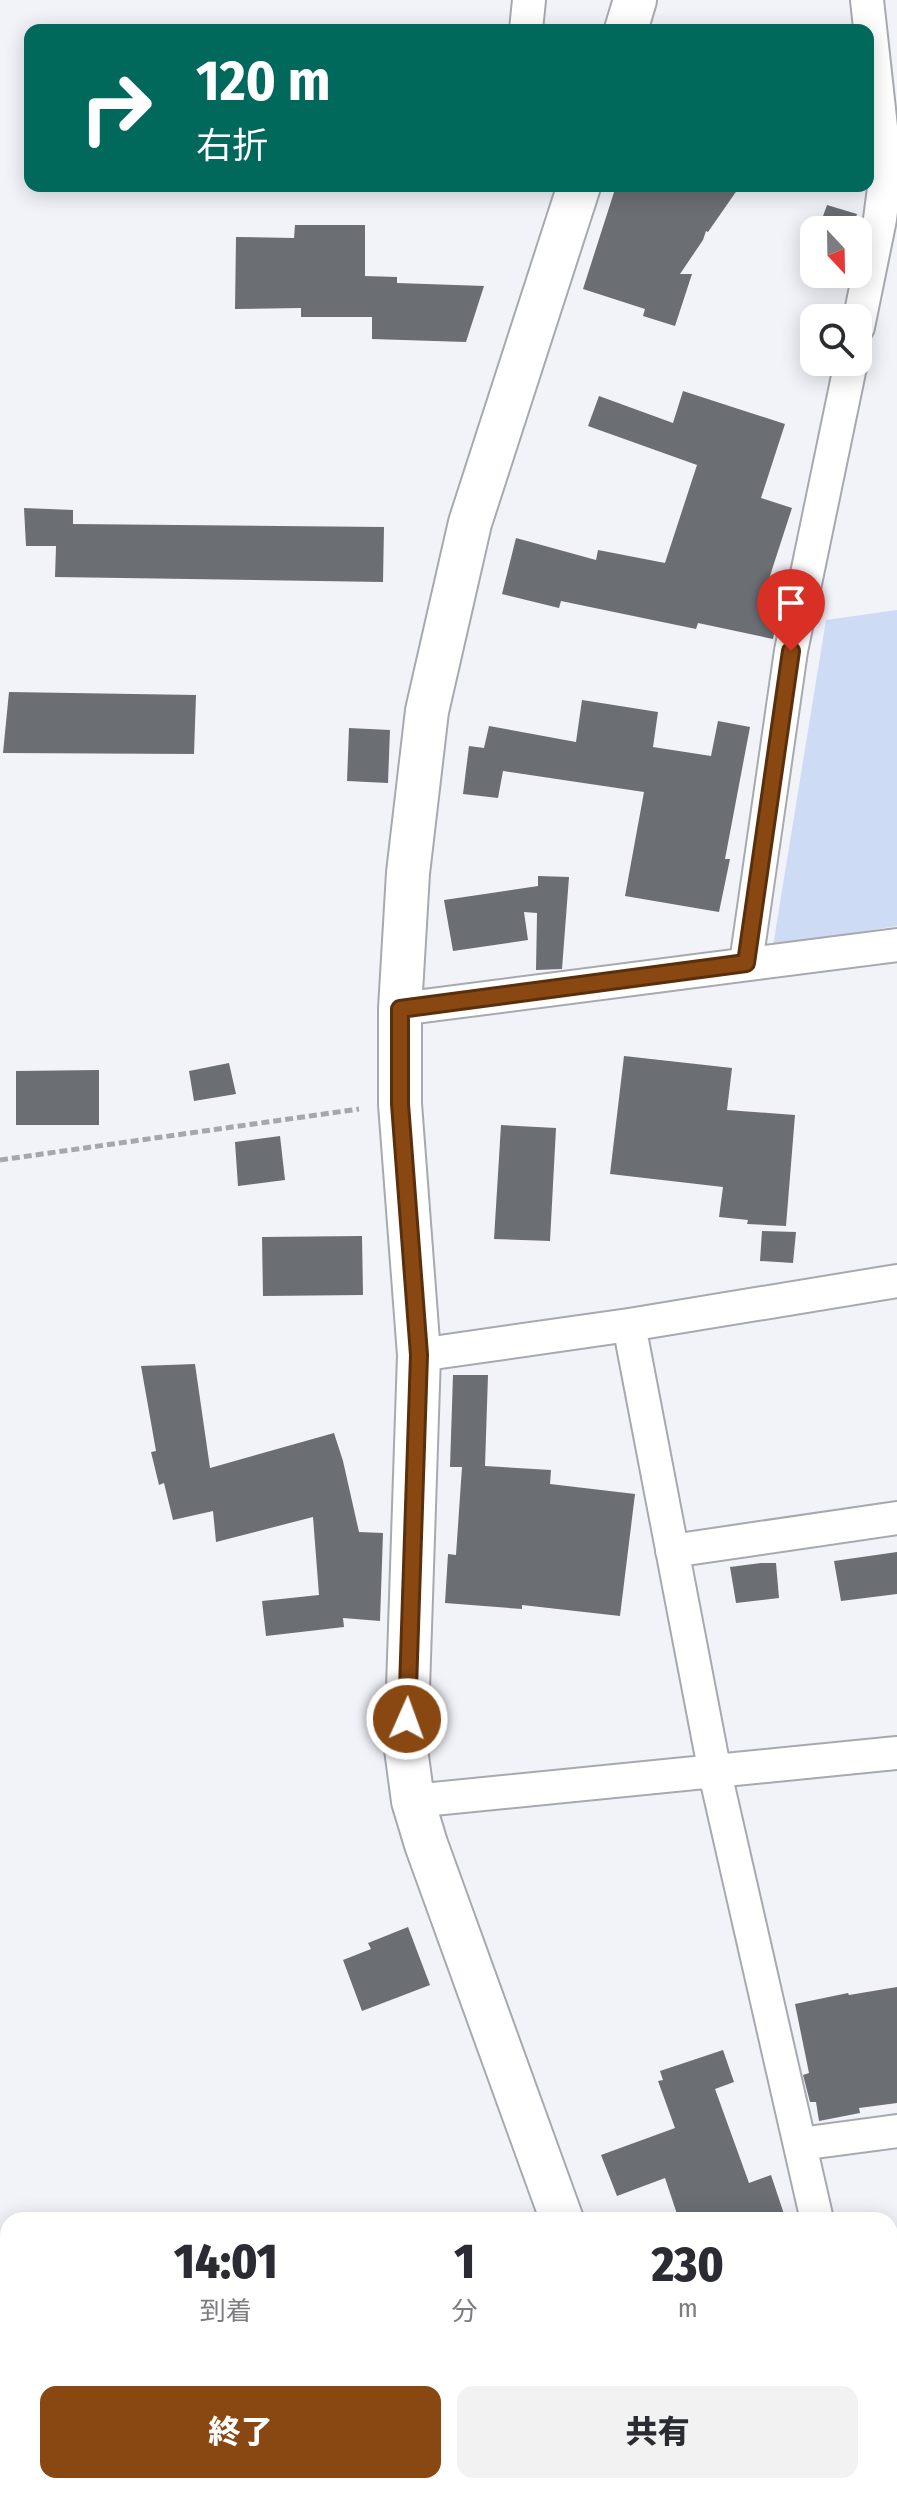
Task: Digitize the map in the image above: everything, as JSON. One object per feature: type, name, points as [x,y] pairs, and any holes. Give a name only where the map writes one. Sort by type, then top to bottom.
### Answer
[{"type":"street","points":[[527,24],[529,0]]},
{"type":"street","points":[[628,24],[635,0]]},
{"type":"street","points":[[867,0],[870,24]]},
{"type":"street","points":[[863,304],[891,168],[874,49]]},
{"type":"street","points":[[559,2212],[426,1844],[413,1801],[406,1749],[419,1355],[400,1104],[400,1009],[408,873],[427,711],[470,523],[573,192]]},
{"type":"street","points":[[746,963],[791,651],[848,376]]},
{"type":"street","points":[[400,1009],[897,945]]},
{"type":"street","points":[[419,1355],[629,1325],[897,1281]]},
{"type":"street","points":[[629,1325],[715,1773],[815,2212]]},
{"type":"street","points":[[672,1551],[897,1518]]},
{"type":"street","points":[[413,1801],[897,1753]]},
{"type":"street","points":[[800,2144],[897,2131]]},
{"type":"path","points":[[0,1160],[400,1104]]},
{"type":"shaded area","points":[[897,610],[897,926],[773,946],[826,620]]},
{"type":"building","points":[[614,192],[736,192],[706,231],[680,274],[692,274],[675,326],[643,316],[645,309],[583,289]]},
{"type":"building","points":[[827,205],[857,214],[856,216],[823,216]]},
{"type":"building","points":[[295,225],[365,225],[365,276],[397,277],[397,283],[484,286],[466,342],[372,339],[372,317],[301,317],[301,308],[235,309],[236,237],[294,238]]},
{"type":"building","points":[[683,391],[785,424],[761,498],[792,508],[767,585],[783,589],[773,639],[698,623],[696,629],[561,601],[559,608],[502,594],[516,538],[596,560],[598,550],[665,563],[697,465],[588,426],[599,396],[673,423]]},
{"type":"building","points":[[24,508],[73,510],[73,524],[384,527],[383,582],[55,577],[56,546],[26,546]]},
{"type":"building","points":[[9,692],[196,695],[194,754],[3,753]]},
{"type":"building","points":[[582,700],[658,712],[653,747],[711,756],[718,721],[750,727],[725,859],[730,859],[719,912],[625,896],[644,792],[503,771],[498,798],[463,794],[469,746],[484,748],[489,726],[576,742]]},
{"type":"building","points":[[349,728],[390,730],[388,783],[347,781]]},
{"type":"building","points":[[538,876],[569,877],[562,969],[536,970],[537,913],[524,912],[528,940],[453,951],[444,900],[538,886]]},
{"type":"building","points":[[624,1056],[732,1068],[727,1110],[795,1115],[786,1226],[747,1224],[748,1220],[719,1217],[723,1187],[610,1174]]},
{"type":"building","points":[[229,1063],[236,1094],[194,1101],[189,1071]]},
{"type":"building","points":[[99,1070],[99,1125],[16,1125],[16,1071]]},
{"type":"building","points":[[501,1125],[556,1128],[550,1241],[494,1239]]},
{"type":"building","points":[[280,1136],[285,1180],[238,1186],[235,1142]]},
{"type":"building","points":[[762,1231],[796,1232],[793,1263],[760,1261]]},
{"type":"building","points":[[362,1236],[363,1295],[263,1296],[262,1237]]},
{"type":"building","points":[[195,1364],[210,1468],[334,1433],[359,1532],[383,1533],[380,1621],[343,1618],[344,1627],[266,1636],[262,1601],[319,1595],[313,1517],[216,1542],[213,1511],[173,1520],[164,1483],[159,1485],[151,1452],[156,1451],[141,1366]]},
{"type":"building","points":[[453,1375],[488,1375],[485,1466],[551,1470],[550,1484],[635,1494],[620,1616],[522,1605],[522,1609],[445,1603],[448,1554],[456,1555],[462,1467],[450,1467]]},
{"type":"building","points":[[897,1552],[897,1594],[841,1601],[834,1561]]},
{"type":"building","points":[[776,1563],[779,1598],[736,1603],[730,1567]]},
{"type":"building","points":[[408,1927],[430,1985],[362,2011],[343,1960],[371,1949],[368,1943]]},
{"type":"building","points":[[897,1987],[897,2103],[859,2108],[860,2113],[819,2121],[816,2102],[810,2102],[803,2075],[809,2073],[795,2004]]},
{"type":"building","points":[[723,2050],[734,2082],[715,2089],[749,2183],[771,2175],[783,2212],[676,2212],[665,2178],[617,2196],[601,2155],[675,2128],[658,2081],[663,2080],[660,2071]]},
{"type":"route","points":[[407,1719],[419,1355],[400,1104],[400,1009],[746,963],[791,651]]}]
